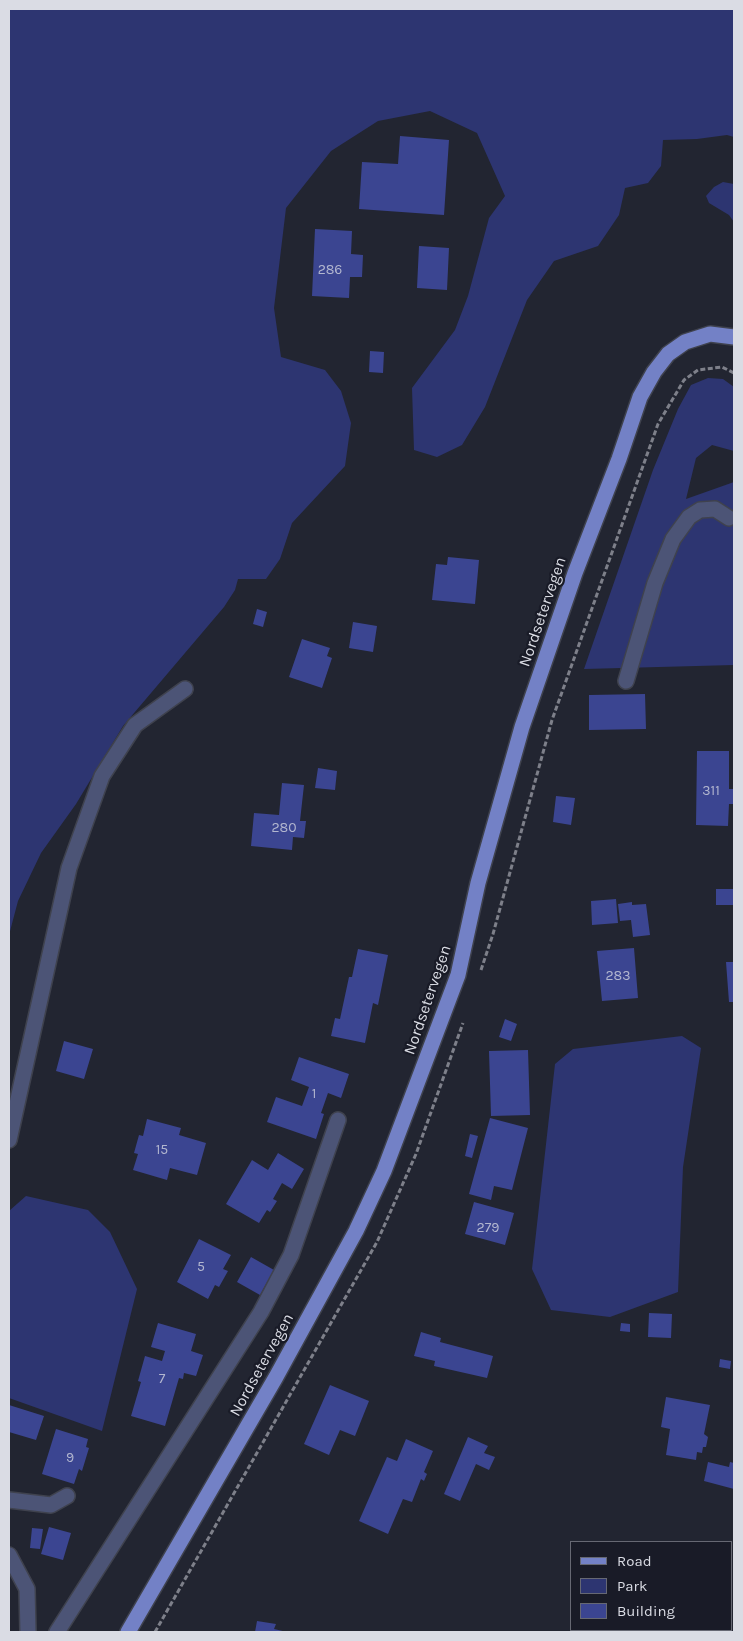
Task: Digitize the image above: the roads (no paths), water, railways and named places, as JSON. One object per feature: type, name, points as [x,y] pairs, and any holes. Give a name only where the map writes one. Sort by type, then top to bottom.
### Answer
[{"type":"main road","name":"Nordsetervegen","points":[[133,1631],[356,1231],[384,1171],[458,975],[478,883],[522,726],[575,573],[619,459],[640,398],[654,372],[668,354],[685,342],[710,334],[734,337]]},
{"type":"lane","points":[[626,681],[655,583],[673,540],[689,517],[700,510],[715,509],[729,518]]},
{"type":"lane","points":[[9,1140],[69,868],[102,776],[135,725],[185,689]]},
{"type":"lane","points":[[57,1632],[261,1312],[291,1255],[338,1120]]},
{"type":"lane","points":[[9,1500],[51,1505],[68,1496]]},
{"type":"lane","points":[[9,1555],[27,1588],[28,1632]]}]
